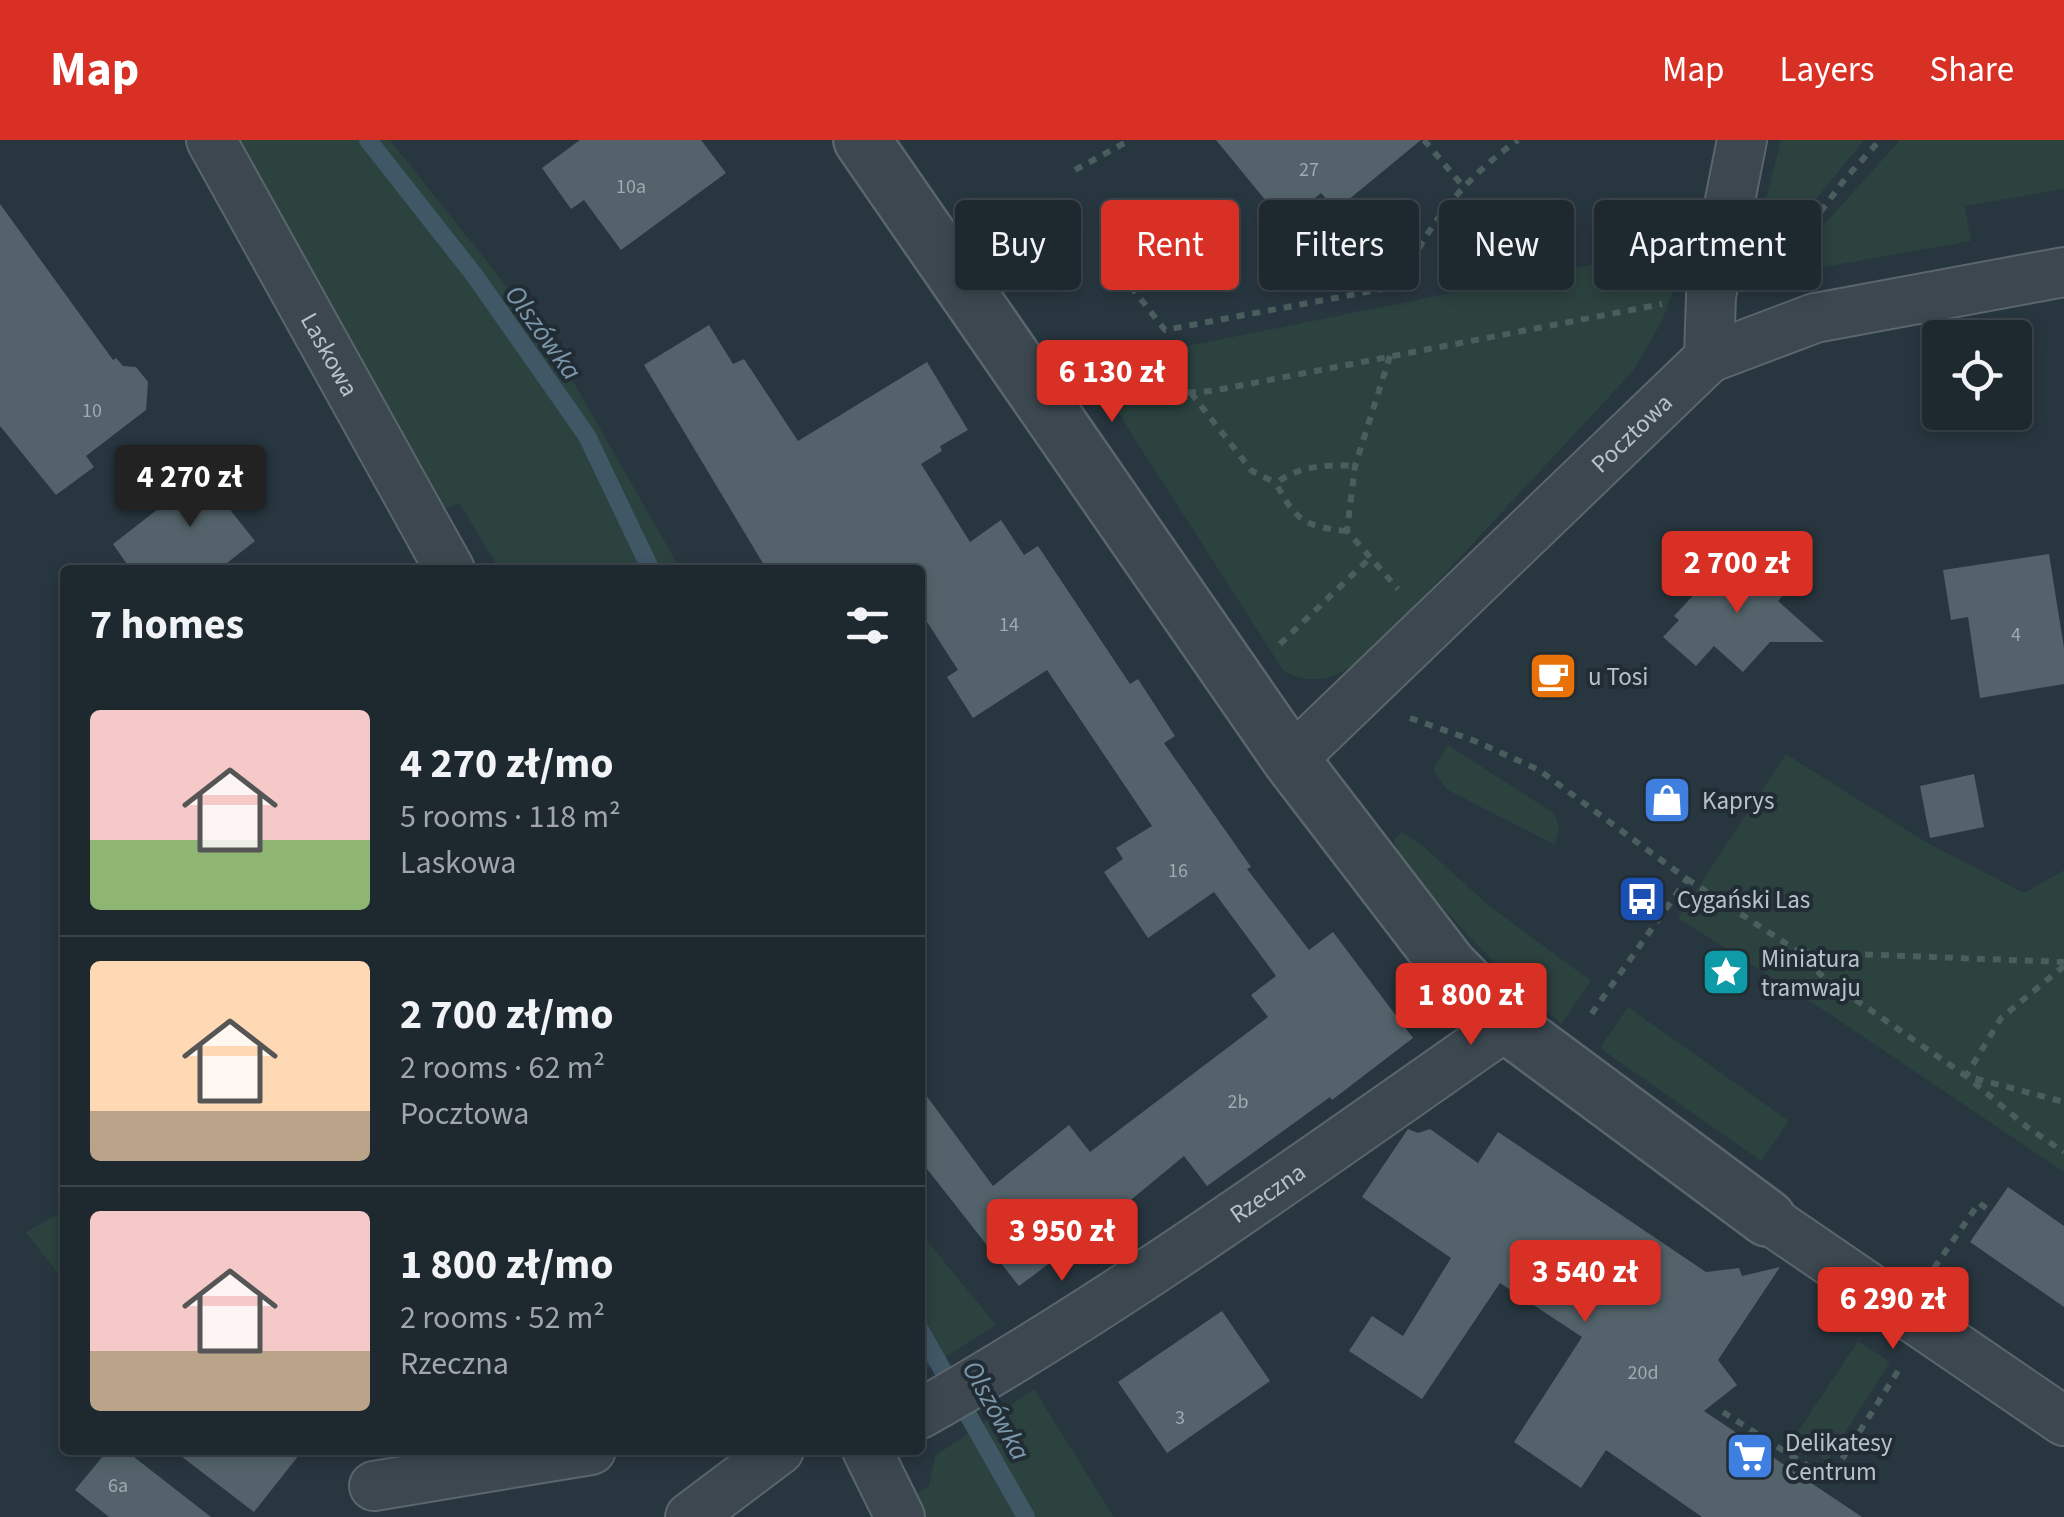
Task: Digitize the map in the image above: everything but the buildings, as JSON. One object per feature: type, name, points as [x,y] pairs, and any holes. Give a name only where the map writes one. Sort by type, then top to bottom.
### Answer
[{"type":"street","name":"Laskowa","points":[[211,140],[447,565]]},
{"type":"street","points":[[862,140],[1291,760],[1449,966],[1508,1025],[1767,1218],[2064,1422]]},
{"type":"street","points":[[1709,358],[1710,296],[1742,140]]},
{"type":"street","name":"Pocztowa","points":[[1291,760],[1709,358],[1815,318],[2064,272]]},
{"type":"street","name":"Rzeczna","points":[[925,1411],[1028,1352],[1139,1280],[1508,1025]]},
{"type":"street","points":[[374,1486],[561,1455]]},
{"type":"street","points":[[690,1517],[772,1455]]},
{"type":"street","points":[[869,1455],[900,1517]]},
{"type":"path","points":[[1075,170],[1130,140]]},
{"type":"path","points":[[1424,140],[1462,185]]},
{"type":"path","points":[[1134,290],[1165,330],[1398,286],[1426,234],[1462,185],[1518,140]]},
{"type":"path","points":[[1093,398],[1190,393],[1710,296],[1780,266],[1845,179],[1880,140]]},
{"type":"path","points":[[1347,531],[1355,466],[1390,356]]},
{"type":"path","points":[[1190,393],[1252,471],[1276,483],[1299,519],[1321,529],[1347,531],[1406,597]]},
{"type":"path","points":[[1276,483],[1307,468],[1355,466]]},
{"type":"path","points":[[1267,656],[1370,558]]},
{"type":"path","points":[[1425,705],[1412,720],[1475,741],[1539,770],[1688,879],[1799,952],[1824,978],[1966,1076],[2064,1152]]},
{"type":"path","points":[[1580,1029],[1688,879]]},
{"type":"path","points":[[1799,952],[2064,964]]},
{"type":"path","points":[[1966,1076],[2001,1018],[2064,964]]},
{"type":"path","points":[[1966,1076],[2064,1102]]},
{"type":"path","points":[[1944,1252],[1978,1202],[1990,1211]]},
{"type":"path","points":[[1722,1412],[1817,1472],[1834,1472],[1899,1371]]},
{"type":"green space","points":[[227,140],[390,140],[549,339],[678,565],[497,565],[460,504],[430,513]]},
{"type":"green space","points":[[1781,140],[1864,140],[1815,200],[1766,200]]},
{"type":"green space","points":[[1900,140],[2064,140],[2064,189],[1965,206],[1971,241],[1821,267],[1821,228]]},
{"type":"green space","points":[[1594,264],[1594,290],[1673,290],[1662,321],[1633,371],[1365,656],[1326,678],[1298,677],[1283,670],[1088,366],[1466,290],[1574,290],[1574,268]]},
{"type":"green space","points":[[1448,745],[1555,814],[1559,830],[1555,845],[1446,789],[1433,769]]},
{"type":"green space","points":[[1786,754],[1924,841],[2024,893],[2064,870],[2064,1172],[1831,1015],[1678,918]]},
{"type":"green space","points":[[1402,832],[1422,845],[1487,904],[1591,981],[1561,1024],[1507,975],[1410,869],[1394,840]]},
{"type":"green space","points":[[1628,1007],[1789,1121],[1761,1161],[1600,1048]]},
{"type":"green space","points":[[60,1213],[60,1276],[26,1232]]},
{"type":"green space","points":[[925,1238],[996,1325],[925,1370]]},
{"type":"green space","points":[[1858,1341],[1890,1362],[1827,1461],[1793,1439]]},
{"type":"green space","points":[[1034,1389],[1114,1517],[920,1517],[911,1497],[929,1486],[935,1456]]},
{"type":"waterway","name":"Olszówka","points":[[368,140],[475,276],[587,436],[649,565]]},
{"type":"waterway","name":"Olszówka","points":[[925,1339],[1026,1517]]},
{"type":"place","name":"u Tosi","points":[[1553,676]]},
{"type":"place","name":"Kaprys","points":[[1667,800]]},
{"type":"place","name":"Cygański Las","points":[[1642,899]]},
{"type":"place","name":"Miniatura tramwaju","points":[[1726,972]]},
{"type":"place","name":"Delikatesy Centrum","points":[[1750,1456]]}]
